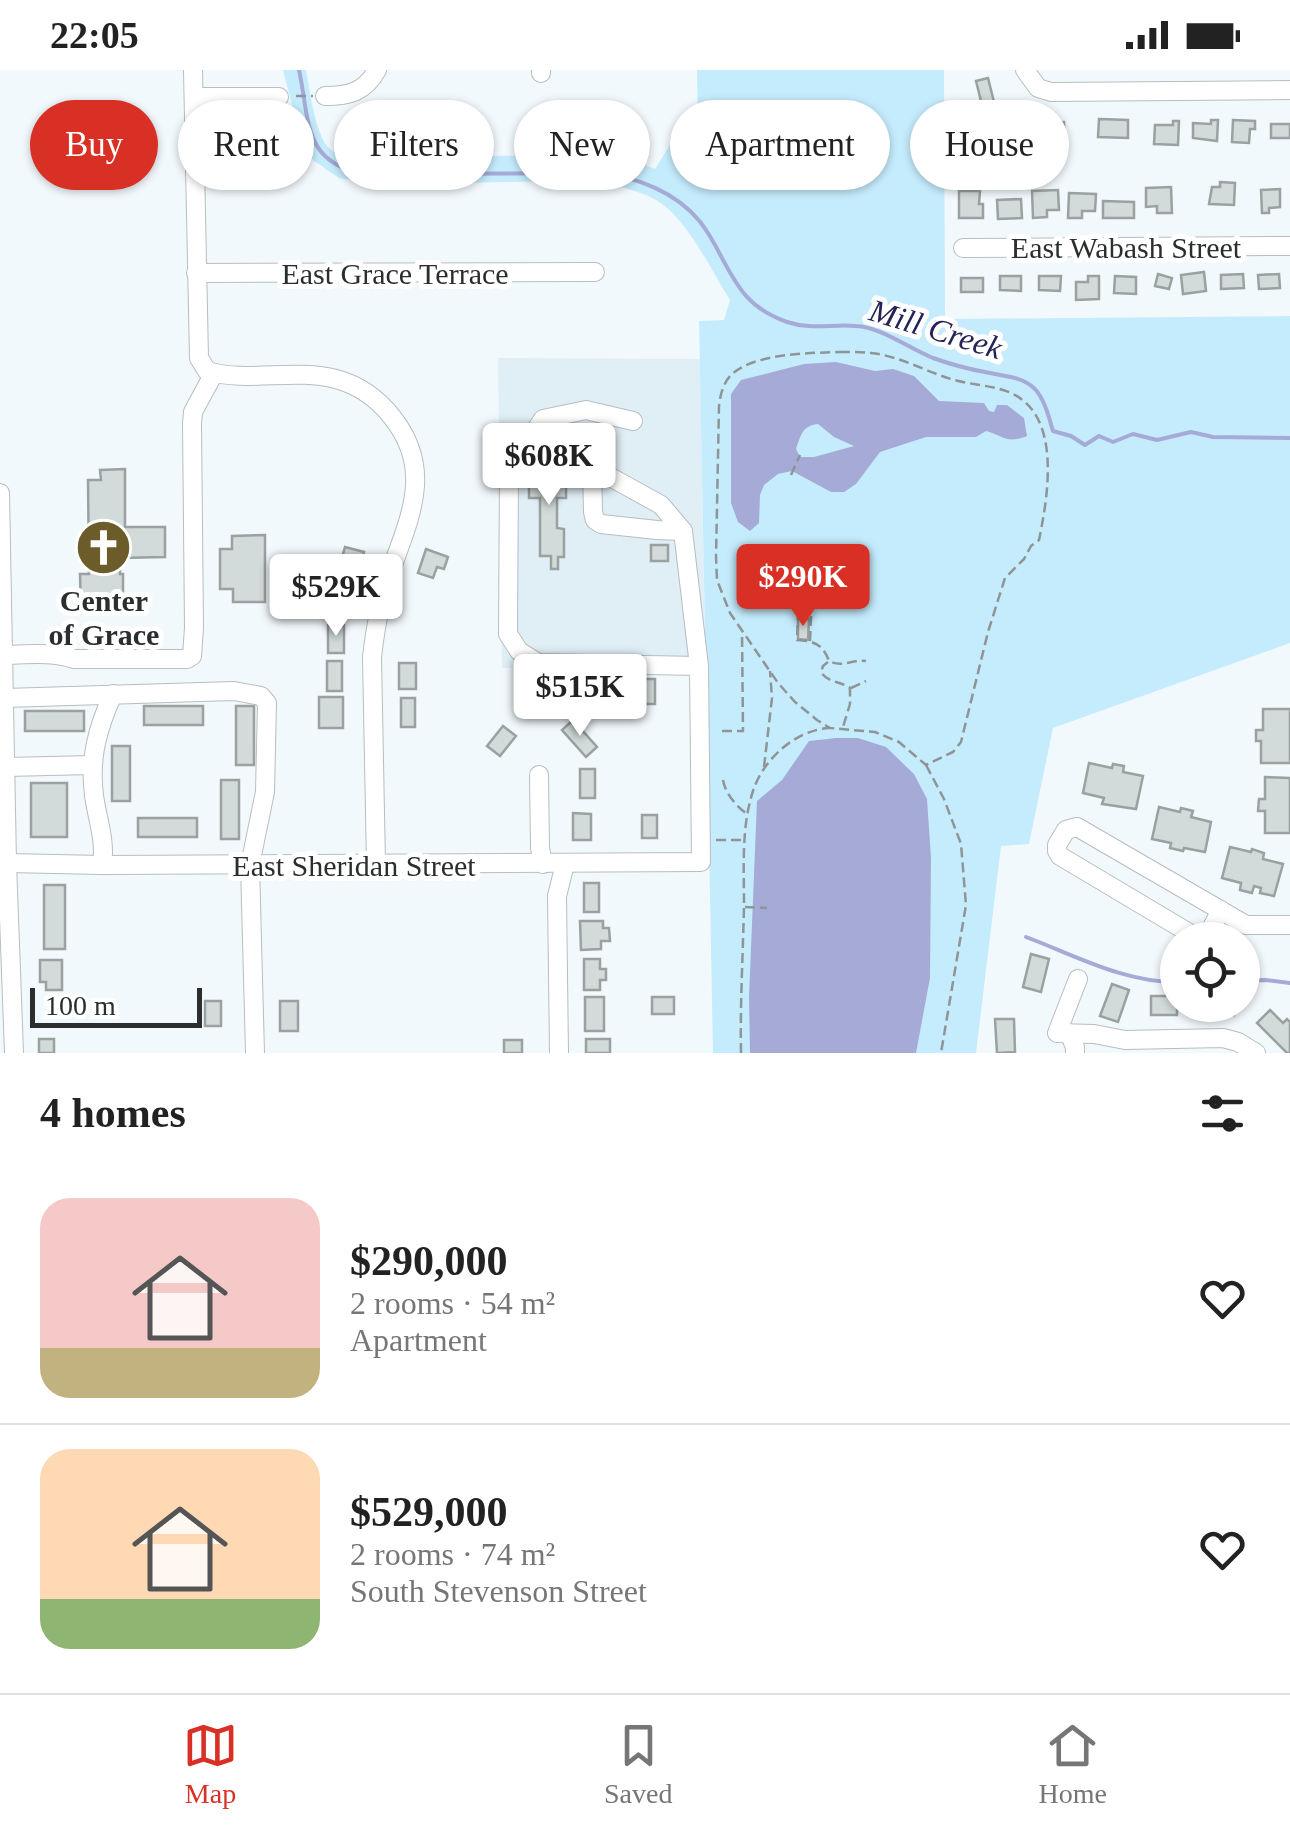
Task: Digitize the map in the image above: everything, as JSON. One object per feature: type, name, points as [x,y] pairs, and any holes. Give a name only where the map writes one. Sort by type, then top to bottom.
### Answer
[{"type":"street","points":[[193,70],[199,358],[207,371],[224,376],[315,376],[354,386],[377,401],[399,425],[414,462],[415,500],[375,624],[372,656],[376,865]]},
{"type":"street","points":[[325,96],[358,92],[377,70]]},
{"type":"street","points":[[1177,70],[1177,91]]},
{"type":"street","points":[[1025,71],[1038,88],[1050,92],[1290,90]]},
{"type":"street","points":[[194,97],[279,97]]},
{"type":"street","name":"East Wabash Street","points":[[962,248],[1290,246]]},
{"type":"street","name":"East Grace Terrace","points":[[196,273],[595,272]]},
{"type":"street","points":[[2,656],[192,656],[192,423],[193,412],[214,373]]},
{"type":"street","points":[[633,420],[586,410],[543,420],[532,436],[528,453],[509,469],[508,634],[519,651],[538,663],[700,666]]},
{"type":"street","points":[[528,453],[567,453],[661,505],[683,531],[700,666],[700,840]]},
{"type":"street","points":[[592,467],[595,520],[601,524],[683,531]]},
{"type":"street","points":[[0,493],[6,767],[3,811],[14,1053]]},
{"type":"street","points":[[5,698],[234,691],[261,696],[267,704],[265,792],[250,865],[255,1053]]},
{"type":"street","points":[[102,866],[105,846],[93,793],[93,749],[113,694]]},
{"type":"street","points":[[6,767],[93,764]]},
{"type":"street","points":[[539,775],[543,864]]},
{"type":"street","points":[[1221,910],[1209,933],[1196,936],[1060,856],[1057,845],[1066,830],[1077,828],[1221,910],[1246,926],[1288,923]]},
{"type":"street","name":"East Sheridan Street","points":[[7,863],[102,866],[701,862],[700,840]]},
{"type":"street","points":[[558,1053],[557,896],[565,864]]},
{"type":"street","points":[[1063,1033],[1078,979]]},
{"type":"street","points":[[1063,1033],[1075,1046],[1075,1053]]},
{"type":"street","points":[[1063,1033],[1138,1041],[1223,1038],[1256,1053]]},
{"type":"path","points":[[279,97],[325,96]]},
{"type":"path","points":[[830,728],[795,702],[742,630],[717,580],[719,406],[724,386],[733,373],[754,362],[813,353],[874,353],[950,379],[1006,391],[1022,399],[1036,416],[1045,438],[1048,498],[1040,540],[1005,578],[961,742],[954,752],[926,765]]},
{"type":"path","points":[[791,475],[800,455]]},
{"type":"path","points":[[810,641],[811,617],[798,617],[797,640],[816,642],[826,650],[829,661]]},
{"type":"path","points":[[722,731],[743,732],[742,630]]},
{"type":"path","points":[[829,661],[842,665],[866,661]]},
{"type":"path","points":[[829,661],[821,672],[850,688]]},
{"type":"path","points":[[763,771],[772,698],[770,669]]},
{"type":"path","points":[[850,688],[866,681]]},
{"type":"path","points":[[842,729],[850,704],[850,688]]},
{"type":"path","points":[[741,1053],[745,840],[754,786],[783,748],[799,736],[830,728],[875,732],[900,742],[926,765],[962,844],[966,905],[942,1053]]},
{"type":"path","points":[[723,780],[738,807],[748,815]]},
{"type":"path","points":[[700,840],[745,840]]},
{"type":"path","points":[[744,907],[767,908]]},
{"type":"shaded area","points":[[283,70],[306,70],[312,100],[291,100]]},
{"type":"shaded area","points":[[697,70],[944,70],[944,100],[910,100],[910,190],[944,190],[945,319],[1290,316],[1290,643],[1053,728],[1029,844],[1001,846],[976,1053],[713,1053],[699,321],[724,320],[730,300],[678,219],[656,200],[631,190],[650,190],[650,167],[655,169],[670,145],[670,190],[890,190],[890,100],[698,100]]},
{"type":"shaded area","points":[[314,112],[320,134],[334,151],[334,175],[314,161]]},
{"type":"shaded area","points":[[494,156],[514,156],[514,182],[494,182]]},
{"type":"shaded area","points":[[498,358],[700,359],[705,659],[682,668],[502,668]]},
{"type":"shaded area","points":[[836,362],[875,371],[893,369],[914,376],[939,401],[984,403],[994,412],[997,405],[1007,405],[1024,418],[1027,436],[1010,439],[986,431],[976,437],[926,437],[880,452],[856,484],[844,492],[831,492],[792,471],[778,474],[764,485],[759,523],[750,531],[738,522],[731,503],[731,394],[741,380],[804,364]],"holes":[[[818,424],[854,446],[814,457],[800,457],[796,449],[803,432],[813,425]]]},
{"type":"shaded area","points":[[858,738],[886,747],[914,774],[927,799],[931,858],[930,978],[916,1053],[750,1053],[757,801],[782,780],[809,741]]},
{"type":"building","points":[[988,78],[994,100],[981,100],[976,81]]},
{"type":"building","points":[[1099,119],[1128,120],[1128,138],[1098,137]]},
{"type":"building","points":[[1211,120],[1218,120],[1217,141],[1193,138],[1193,123],[1211,124]]},
{"type":"building","points":[[1233,120],[1255,121],[1249,143],[1232,142]]},
{"type":"building","points":[[1173,121],[1179,121],[1178,145],[1154,144],[1155,125],[1173,125]]},
{"type":"building","points":[[1271,124],[1290,124],[1290,138],[1271,138]]},
{"type":"building","points":[[1220,182],[1235,183],[1234,205],[1209,204],[1212,187],[1220,187]]},
{"type":"building","points":[[1171,187],[1172,213],[1157,213],[1157,206],[1146,207],[1146,188]]},
{"type":"building","points":[[1280,189],[1280,207],[1262,213],[1261,190]]},
{"type":"building","points":[[1058,190],[1059,210],[1047,210],[1047,217],[1033,218],[1032,191]]},
{"type":"building","points":[[959,191],[980,191],[983,218],[959,218]]},
{"type":"building","points":[[1069,193],[1096,194],[1095,211],[1082,211],[1082,218],[1068,218]]},
{"type":"building","points":[[1021,199],[1022,218],[998,219],[997,200]]},
{"type":"building","points":[[1103,201],[1134,202],[1134,218],[1103,218]]},
{"type":"building","points":[[1204,272],[1206,291],[1183,294],[1181,275]]},
{"type":"building","points":[[1158,274],[1172,278],[1169,289],[1155,286]]},
{"type":"building","points":[[1243,274],[1244,288],[1221,289],[1221,275]]},
{"type":"building","points":[[1279,274],[1280,288],[1259,289],[1258,275]]},
{"type":"building","points":[[1000,276],[1021,276],[1021,291],[1000,290]]},
{"type":"building","points":[[1039,276],[1061,276],[1060,291],[1039,290]]},
{"type":"building","points":[[1088,276],[1099,276],[1099,299],[1076,300],[1076,282],[1088,282]]},
{"type":"building","points":[[1115,276],[1136,277],[1136,294],[1114,293]]},
{"type":"building","points":[[961,278],[983,278],[983,292],[961,292]]},
{"type":"building","points":[[529,466],[566,467],[566,498],[557,498],[557,528],[564,529],[564,557],[558,557],[558,569],[551,569],[551,556],[540,556],[540,498],[529,498]]},
{"type":"building","points":[[125,469],[125,527],[165,527],[165,557],[120,558],[123,613],[81,613],[80,574],[89,574],[88,480],[101,480],[100,470]]},
{"type":"building","points":[[265,535],[265,602],[233,602],[233,589],[220,589],[220,549],[232,549],[232,536]]},
{"type":"building","points":[[651,545],[668,545],[668,561],[651,561]]},
{"type":"building","points":[[345,547],[364,552],[356,580],[337,575]]},
{"type":"building","points":[[426,549],[448,557],[444,569],[437,567],[433,578],[418,573]]},
{"type":"building","points":[[335,584],[352,587],[346,618],[329,614]]},
{"type":"building","points":[[798,618],[809,619],[808,640],[798,639]]},
{"type":"building","points":[[328,625],[344,625],[344,653],[328,653]]},
{"type":"building","points":[[327,661],[342,661],[342,691],[327,691]]},
{"type":"building","points":[[399,663],[416,663],[416,689],[399,689]]},
{"type":"building","points":[[641,679],[655,679],[655,704],[641,704]]},
{"type":"building","points":[[319,697],[343,697],[343,728],[319,728]]},
{"type":"building","points":[[401,698],[415,698],[415,727],[401,727]]},
{"type":"building","points":[[144,706],[203,706],[203,725],[144,725]]},
{"type":"building","points":[[236,706],[254,706],[254,765],[236,765]]},
{"type":"building","points":[[1263,709],[1290,709],[1290,763],[1261,763],[1261,741],[1256,741],[1256,730],[1263,730]]},
{"type":"building","points":[[25,711],[84,711],[84,731],[25,731]]},
{"type":"building","points":[[573,720],[597,747],[586,757],[562,730]]},
{"type":"building","points":[[503,726],[516,736],[500,756],[487,746]]},
{"type":"building","points":[[112,746],[130,746],[130,801],[112,801]]},
{"type":"building","points":[[1089,763],[1112,768],[1113,764],[1124,766],[1123,772],[1143,776],[1136,809],[1102,804],[1104,798],[1083,793]]},
{"type":"building","points":[[580,769],[595,769],[595,798],[580,798]]},
{"type":"building","points":[[1265,777],[1290,778],[1290,833],[1265,833],[1265,811],[1258,811],[1259,799],[1265,799]]},
{"type":"building","points":[[221,780],[239,780],[239,839],[221,839]]},
{"type":"building","points":[[31,783],[67,783],[67,837],[31,837]]},
{"type":"building","points":[[1159,807],[1193,811],[1191,817],[1211,822],[1205,852],[1170,848],[1171,843],[1152,839]]},
{"type":"building","points":[[573,813],[591,814],[591,840],[573,840]]},
{"type":"building","points":[[642,815],[657,815],[657,838],[642,838]]},
{"type":"building","points":[[138,818],[197,818],[197,837],[138,837]]},
{"type":"building","points":[[1230,847],[1251,852],[1252,849],[1264,853],[1263,859],[1283,864],[1274,896],[1260,893],[1261,888],[1254,886],[1252,893],[1240,890],[1241,883],[1222,878]]},
{"type":"building","points":[[584,883],[599,883],[599,912],[584,912]]},
{"type":"building","points":[[44,885],[65,885],[65,949],[44,949]]},
{"type":"building","points":[[580,921],[603,921],[603,928],[609,928],[610,941],[601,941],[601,949],[581,950]]},
{"type":"building","points":[[1031,954],[1049,959],[1041,992],[1023,987]]},
{"type":"building","points":[[584,959],[600,959],[600,969],[606,969],[606,980],[600,980],[600,990],[584,990]]},
{"type":"building","points":[[40,960],[62,960],[62,990],[46,990],[46,982],[40,982]]},
{"type":"building","points":[[1112,984],[1129,990],[1118,1022],[1100,1016]]},
{"type":"building","points":[[1151,996],[1160,996],[1160,1015],[1151,1015]]},
{"type":"building","points":[[585,997],[604,997],[604,1031],[585,1031]]},
{"type":"building","points":[[652,997],[674,997],[674,1014],[652,1014]]},
{"type":"building","points":[[205,1001],[221,1001],[221,1026],[205,1026]]},
{"type":"building","points":[[280,1001],[298,1001],[298,1031],[280,1031]]},
{"type":"building","points":[[1270,1010],[1283,1023],[1287,1019],[1290,1022],[1290,1053],[1257,1023]]},
{"type":"building","points":[[995,1019],[1014,1019],[1015,1052],[997,1053]]},
{"type":"building","points":[[39,1039],[54,1039],[54,1053],[39,1053]]},
{"type":"building","points":[[586,1039],[610,1039],[610,1053],[586,1053]]},
{"type":"building","points":[[504,1040],[522,1040],[522,1053],[504,1053]]},
{"type":"waterway","name":"Mill Creek","points":[[299,70],[312,137],[330,160],[345,168],[365,174],[605,173],[635,180],[688,209],[708,233],[738,286],[771,315],[805,326],[866,327],[939,360],[1024,381],[1041,398],[1053,431],[1085,445],[1099,436],[1113,442],[1133,434],[1157,440],[1191,432],[1213,437],[1290,438]]},
{"type":"waterway","points":[[1026,937],[1119,973],[1160,981]]},
{"type":"waterway","points":[[1260,980],[1290,983]]},
{"type":"place","name":"Center of Grace","points":[[104,547]]}]
